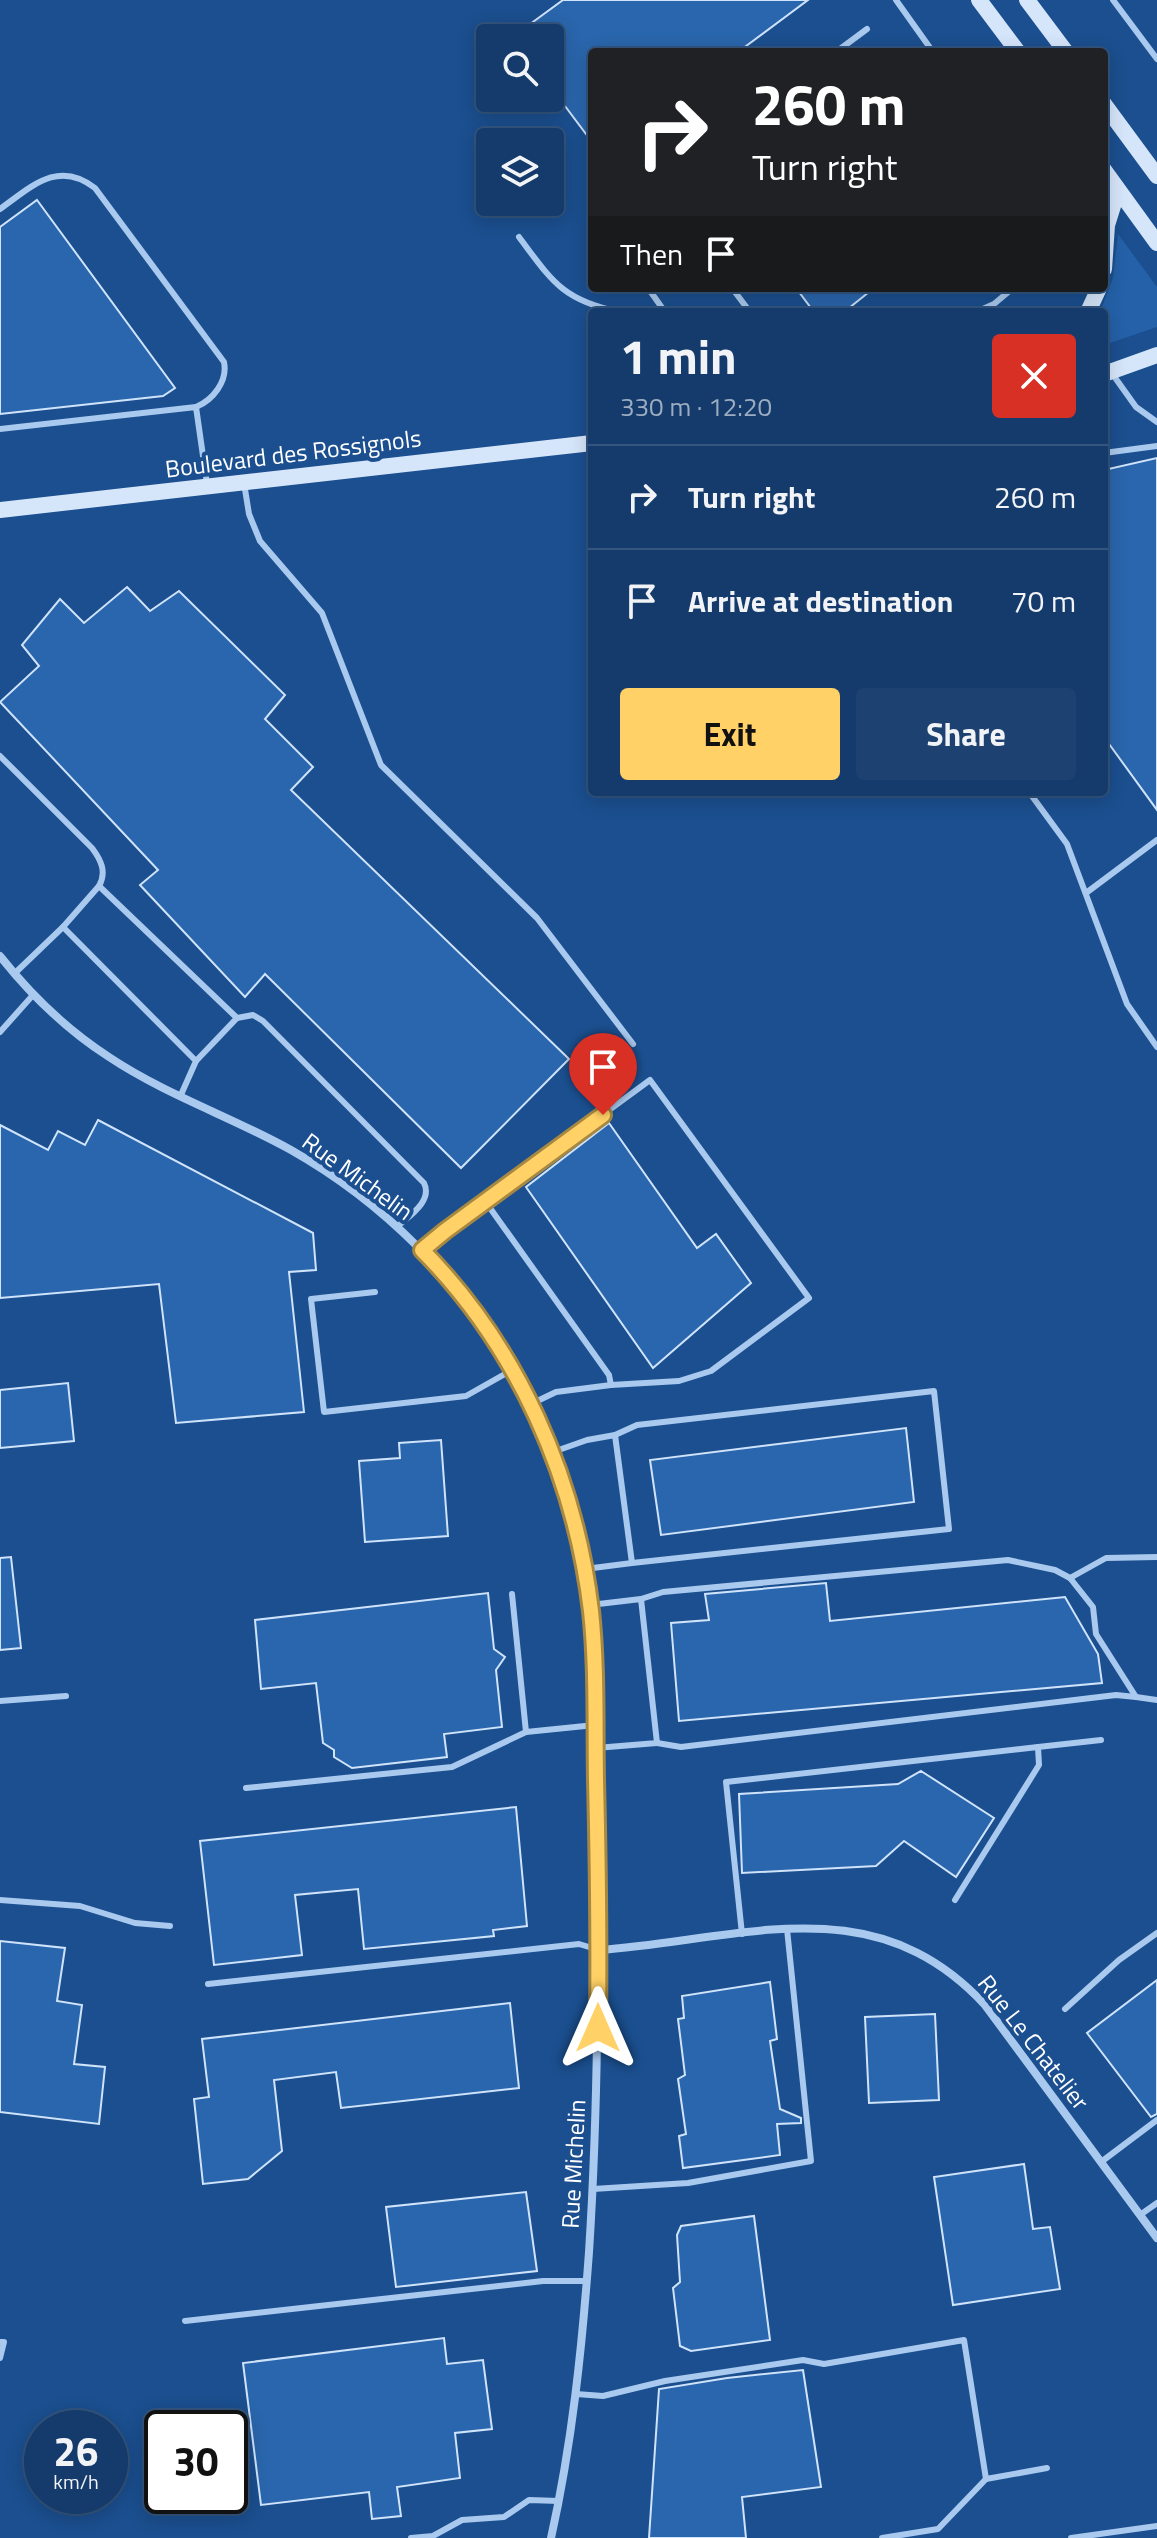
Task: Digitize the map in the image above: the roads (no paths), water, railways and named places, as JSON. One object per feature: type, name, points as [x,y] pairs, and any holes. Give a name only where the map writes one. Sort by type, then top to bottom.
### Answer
[{"type":"street","points":[[979,0],[1015,48]]},
{"type":"street","points":[[1027,0],[1063,48]]},
{"type":"street","points":[[1108,109],[1157,176]]},
{"type":"street","points":[[1108,176],[1157,243]]},
{"type":"street","points":[[1108,222],[1118,190]]},
{"type":"street","points":[[1108,373],[1153,360]]},
{"type":"street","name":"Boulevard des Rossignols","points":[[0,510],[588,443]]},
{"type":"street","name":"Rue Michelin","points":[[0,956],[33,995],[108,1057],[180,1097],[308,1160],[336,1178],[397,1227],[422,1250],[476,1315],[512,1370],[553,1452],[571,1508],[590,1605],[599,1950],[593,2189],[587,2281],[576,2394],[551,2538]]},
{"type":"street","name":"Rue Le Chatelier","points":[[599,1950],[787,1929],[835,1928],[881,1937],[911,1948],[951,1973],[985,2005],[1157,2238]]},
{"type":"lane","points":[[896,0],[930,48]]},
{"type":"lane","points":[[1113,0],[1157,59]]},
{"type":"lane","points":[[841,48],[867,29]]},
{"type":"lane","points":[[0,209],[53,175],[75,177],[95,188],[224,362],[225,375],[219,388],[196,407],[0,429]]},
{"type":"lane","points":[[519,237],[567,294],[602,308]]},
{"type":"lane","points":[[985,308],[1008,292]]},
{"type":"lane","points":[[1108,374],[1136,407],[1157,422]]},
{"type":"lane","points":[[196,407],[207,487]]},
{"type":"lane","points":[[1108,452],[1157,446]]},
{"type":"lane","points":[[244,483],[249,514],[260,541],[322,613],[381,765],[537,918],[633,1044]]},
{"type":"lane","points":[[0,756],[92,848],[102,865],[103,880],[63,927],[14,974]]},
{"type":"lane","points":[[1032,796],[1067,844],[1127,1004],[1156,1044]]},
{"type":"lane","points":[[1086,893],[1157,840]]},
{"type":"lane","points":[[99,886],[237,1018]]},
{"type":"lane","points":[[63,927],[196,1061]]},
{"type":"lane","points":[[0,1032],[33,995]]},
{"type":"lane","points":[[180,1097],[196,1061],[237,1018],[253,1015],[263,1021],[424,1183],[427,1197],[397,1227]]},
{"type":"lane","points":[[422,1250],[650,1080],[809,1298],[711,1371],[679,1381],[556,1392],[531,1404]]},
{"type":"lane","points":[[485,1201],[606,1369],[611,1385]]},
{"type":"lane","points":[[375,1292],[311,1299],[324,1412],[466,1396],[512,1370]]},
{"type":"lane","points":[[553,1452],[587,1440],[615,1435],[637,1425],[934,1391],[949,1529],[585,1569]]},
{"type":"lane","points":[[615,1435],[632,1563]]},
{"type":"lane","points":[[1070,1578],[1106,1558],[1157,1557]]},
{"type":"lane","points":[[590,1605],[641,1599],[663,1592],[1008,1560],[1055,1570],[1070,1578],[1093,1607],[1096,1634],[1136,1697]]},
{"type":"lane","points":[[512,1594],[526,1732]]},
{"type":"lane","points":[[641,1599],[657,1743]]},
{"type":"lane","points":[[596,1748],[657,1743],[681,1747],[1116,1695],[1157,1700]]},
{"type":"lane","points":[[0,1701],[66,1696]]},
{"type":"lane","points":[[246,1788],[452,1767],[526,1732],[595,1725]]},
{"type":"lane","points":[[742,1934],[726,1782],[1101,1740]]},
{"type":"lane","points":[[955,1900],[1039,1765],[1038,1747]]},
{"type":"lane","points":[[0,1900],[80,1906],[135,1923],[170,1926]]},
{"type":"lane","points":[[593,2189],[688,2183],[811,2161],[787,1929]]},
{"type":"lane","points":[[1065,2009],[1119,1960],[1157,1933]]},
{"type":"lane","points":[[208,1984],[579,1944],[599,1950]]},
{"type":"lane","points":[[1101,2162],[1157,2120]]},
{"type":"lane","points":[[1140,2215],[1157,2203]]},
{"type":"lane","points":[[185,2321],[543,2281],[587,2281]]},
{"type":"lane","points":[[576,2394],[603,2396],[665,2381],[803,2360],[824,2364],[964,2340],[986,2479]]},
{"type":"lane","points":[[0,2342],[4,2342],[0,2358]]},
{"type":"lane","points":[[882,2538],[938,2529],[986,2479],[1047,2468]]},
{"type":"lane","points":[[411,2538],[433,2536],[462,2520],[504,2517],[529,2500],[559,2501]]},
{"type":"lane","points":[[1071,2538],[1157,2526]]}]
